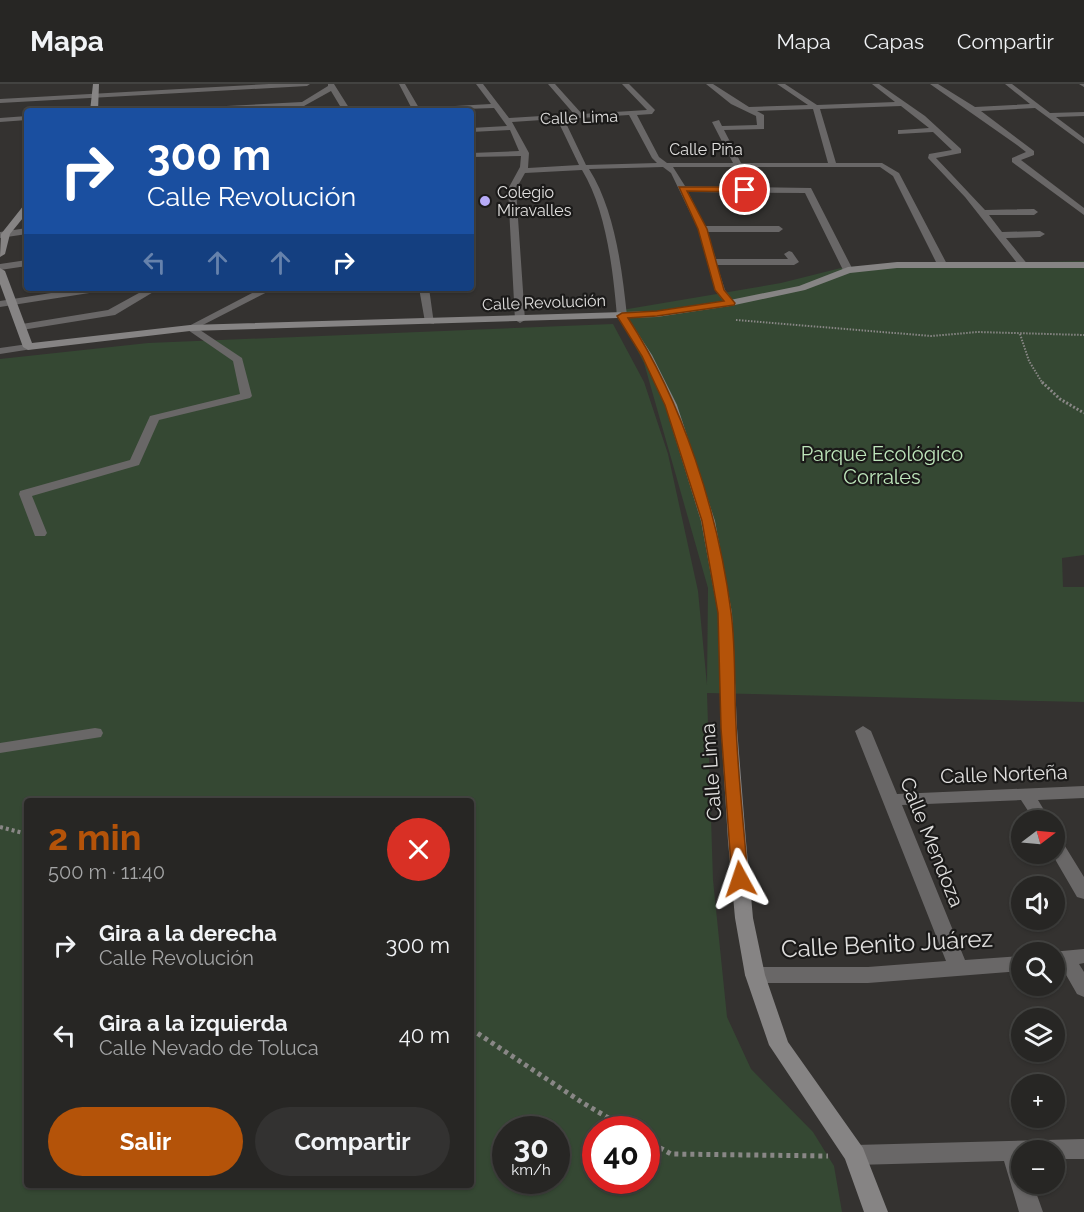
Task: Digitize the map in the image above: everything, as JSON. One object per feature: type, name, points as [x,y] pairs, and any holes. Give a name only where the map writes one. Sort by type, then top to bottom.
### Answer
[{"type":"street","points":[[94,108],[96,84]]},
{"type":"street","points":[[0,101],[307,84]]},
{"type":"street","points":[[402,84],[415,108]]},
{"type":"street","points":[[479,84],[513,128],[525,153],[524,171],[516,178],[512,189],[520,320]]},
{"type":"street","points":[[551,84],[581,117]]},
{"type":"street","name":"Calle Lima","points":[[505,120],[633,115],[651,110],[625,84]]},
{"type":"street","points":[[709,84],[760,115],[761,126],[719,128]]},
{"type":"street","points":[[780,84],[816,107],[832,164]]},
{"type":"street","points":[[875,84],[936,130],[958,152],[932,156],[932,158],[968,195],[1024,266]]},
{"type":"street","points":[[933,84],[976,109],[1010,133],[1031,153],[1015,160],[1082,209]]},
{"type":"street","points":[[1008,84],[1084,142]]},
{"type":"street","points":[[226,108],[304,104],[331,86],[345,108]]},
{"type":"street","points":[[748,109],[903,104]]},
{"type":"street","points":[[463,108],[494,106]]},
{"type":"street","points":[[976,109],[1037,106]]},
{"type":"street","points":[[1048,116],[1084,114]]},
{"type":"street","points":[[633,115],[656,158],[674,172],[702,229],[720,290],[730,303]]},
{"type":"street","points":[[0,120],[24,118]]},
{"type":"street","points":[[560,118],[578,159],[595,185],[617,264],[622,316]]},
{"type":"street","points":[[715,119],[738,165]]},
{"type":"street","points":[[474,130],[513,128]]},
{"type":"street","points":[[901,132],[936,130]]},
{"type":"street","points":[[474,155],[525,153]]},
{"type":"street","name":"Calle Piña","points":[[524,171],[564,171],[585,167],[663,164],[872,164],[889,168],[896,175],[942,266]]},
{"type":"street","points":[[682,189],[808,190],[848,270]]},
{"type":"street","points":[[0,254],[3,234],[24,210]]},
{"type":"street","points":[[982,213],[1034,212]]},
{"type":"street","points":[[702,229],[779,230]]},
{"type":"street","points":[[3,234],[24,231]]},
{"type":"street","points":[[998,235],[1040,234]]},
{"type":"street","points":[[713,262],[794,262],[789,254]]},
{"type":"street","points":[[24,264],[0,269],[28,347]]},
{"type":"street","name":"Calle Revolución","points":[[0,351],[190,328],[520,320],[657,314],[730,303],[802,288],[848,270],[897,265],[1084,265]]},
{"type":"street","points":[[0,304],[84,291]]},
{"type":"street","points":[[22,327],[111,313],[150,291]]},
{"type":"street","points":[[40,533],[25,494],[135,462],[154,418],[246,396],[238,360],[190,328],[264,291]]},
{"type":"street","points":[[425,291],[430,322]]},
{"type":"street","name":"Calle Lima","points":[[622,316],[647,356],[671,405],[708,521],[725,613],[736,841],[744,918],[755,975],[779,1045],[855,1155],[876,1212]]},
{"type":"street","name":"Calle Mendoza","points":[[863,731],[959,969]]},
{"type":"street","points":[[0,748],[95,733]]},
{"type":"street","name":"Calle Norteña","points":[[891,800],[1084,792]]},
{"type":"street","points":[[1026,794],[1036,810]]},
{"type":"street","points":[[1065,860],[1084,892]]},
{"type":"street","points":[[1068,958],[1084,989]]},
{"type":"street","name":"Calle Benito Juárez","points":[[755,975],[868,975],[1011,964]]},
{"type":"street","points":[[1065,1149],[1084,1149]]},
{"type":"street","points":[[855,1155],[1011,1150]]},
{"type":"street","points":[[1026,1194],[1031,1212]]},
{"type":"path","points":[[727,320],[931,336],[978,332],[1084,335]]},
{"type":"path","points":[[1020,334],[1024,351],[1035,375],[1067,405],[1084,413]]},
{"type":"path","points":[[0,827],[24,833]]},
{"type":"path","points":[[474,1031],[605,1116]]},
{"type":"path","points":[[660,1148],[671,1154],[855,1155]]},
{"type":"green space","name":"Parque Ecológico Corrales","points":[[1084,261],[1084,555],[1062,558],[1063,587],[1084,587],[1084,702],[707,693],[713,880],[727,1017],[751,1069],[813,1132],[834,1166],[842,1212],[0,1212],[0,359],[148,343],[613,324],[644,382],[668,454],[698,591],[707,685],[708,588],[644,363],[616,311],[781,283],[845,267]]},
{"type":"place","name":"Colegio Miravalles","points":[[485,201]]},
{"type":"route","points":[[740,879],[729,728],[725,613],[708,521],[671,405],[647,356],[622,316],[657,314],[730,303],[720,290],[702,229],[682,189],[745,190]]}]
